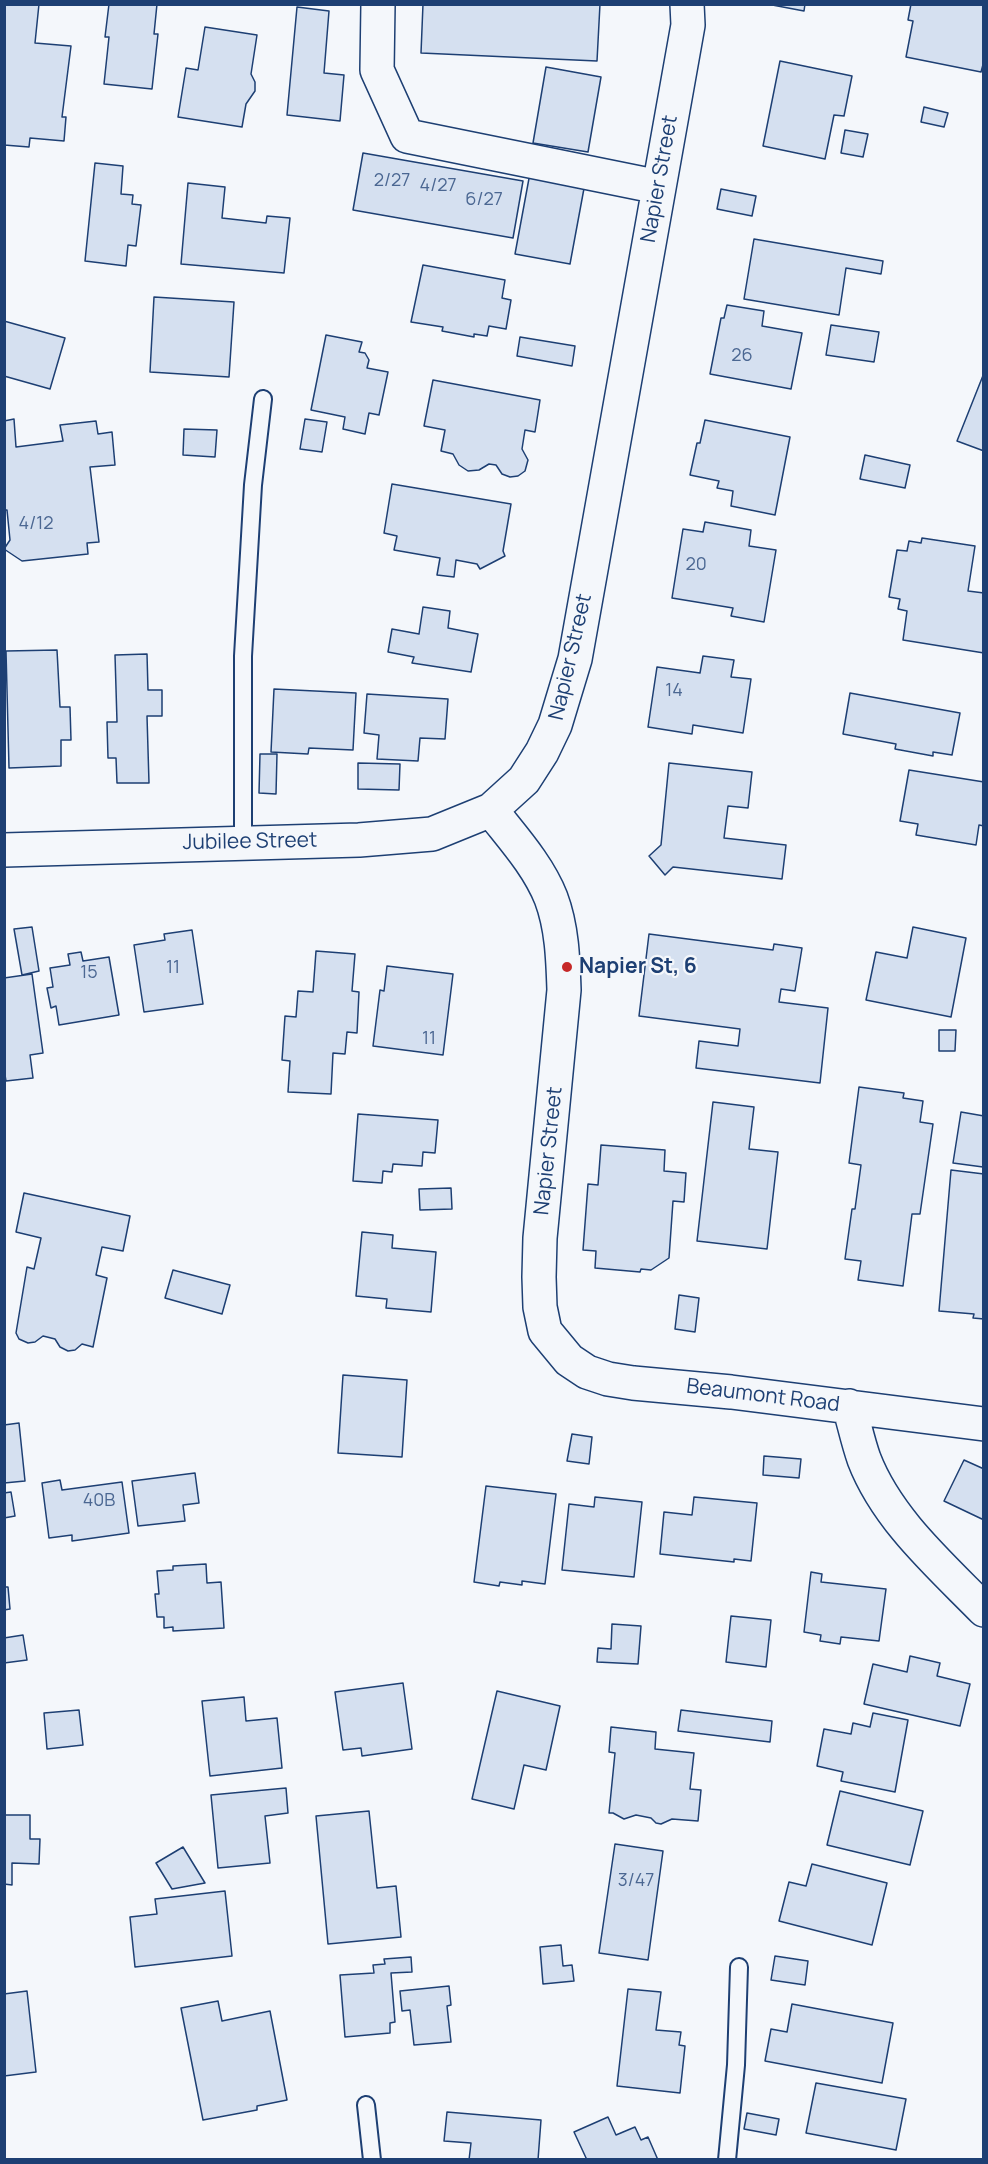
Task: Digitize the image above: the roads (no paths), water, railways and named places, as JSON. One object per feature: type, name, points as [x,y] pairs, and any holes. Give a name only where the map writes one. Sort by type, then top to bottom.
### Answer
[{"type":"street","points":[[378,4],[377,70],[407,136],[659,187]]},
{"type":"street","name":"Napier Street","points":[[554,1343],[545,1331],[540,1307],[538,1277],[564,990],[563,951],[551,899],[534,867],[491,810],[524,780],[542,752],[555,725],[575,659],[688,25],[687,4]]},
{"type":"street","name":"Jubilee Street","points":[[4,850],[359,840],[432,834],[491,810]]},
{"type":"street","name":"Beaumont Road","points":[[554,1343],[569,1360],[587,1371],[608,1379],[849,1406],[984,1425]]},
{"type":"street","points":[[849,1406],[864,1460],[884,1498],[907,1529],[984,1610]]},
{"type":"lane","points":[[243,843],[244,633],[253,485],[263,399]]},
{"type":"lane","points":[[726,2160],[736,2065],[739,1967]]},
{"type":"lane","points":[[366,2104],[372,2160]]},
{"type":"place","name":"Napier St, 6","points":[[567,967]]}]
